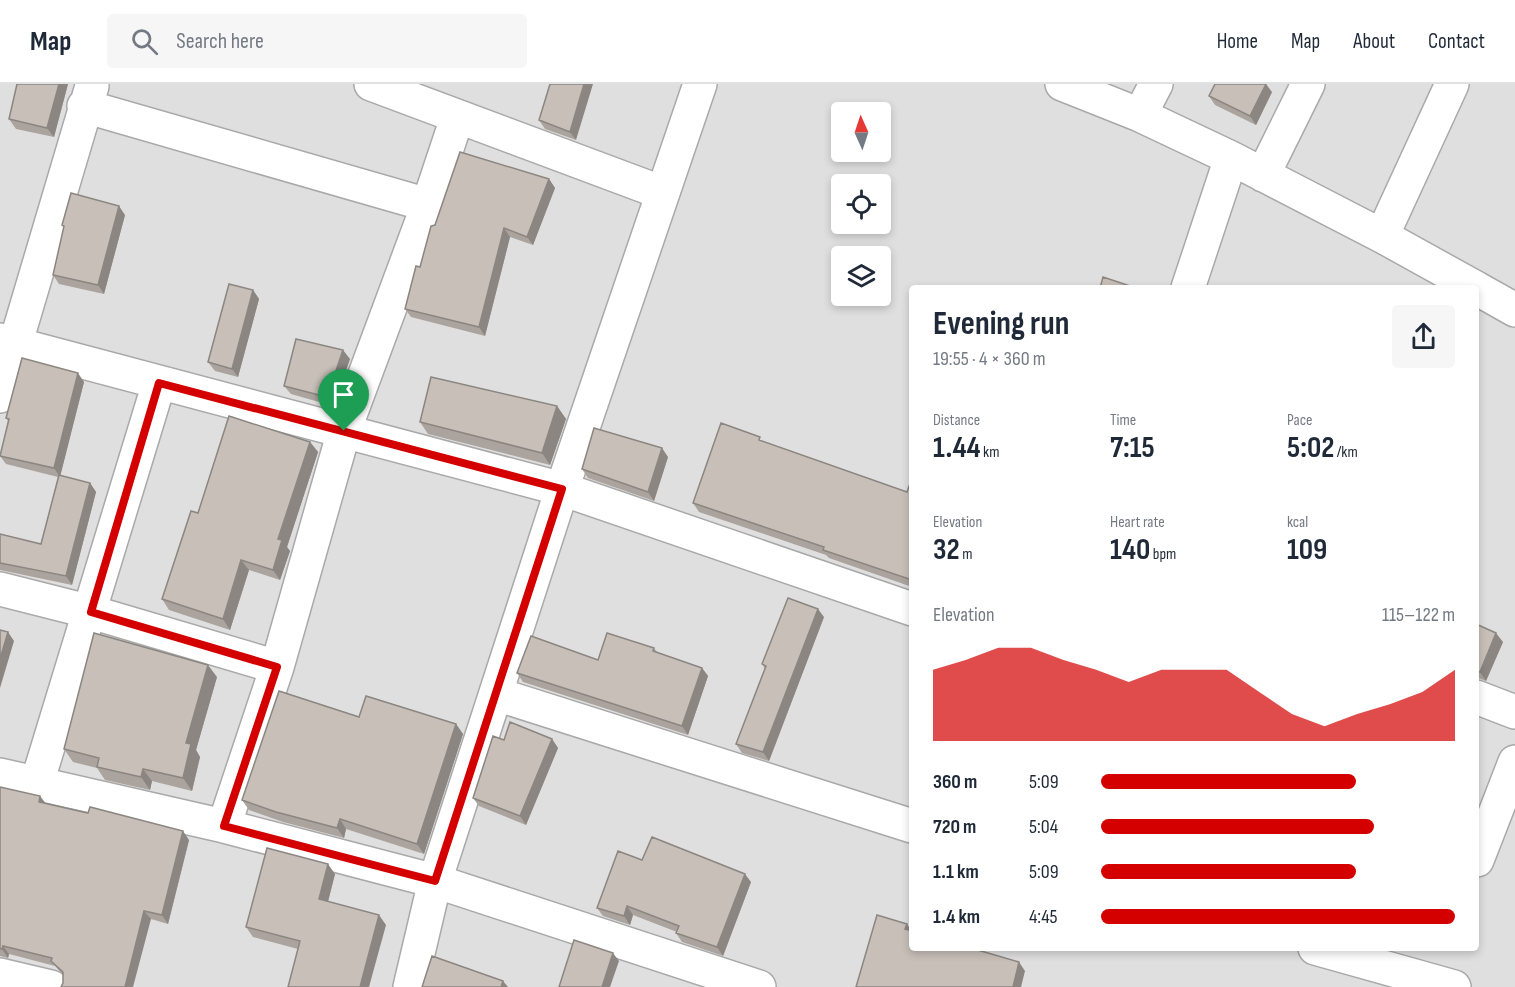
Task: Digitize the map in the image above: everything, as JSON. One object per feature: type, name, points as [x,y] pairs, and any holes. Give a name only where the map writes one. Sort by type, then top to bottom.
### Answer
[{"type":"street","points":[[371,84],[663,193]]},
{"type":"street","points":[[410,987],[435,881],[562,489],[700,84]]},
{"type":"street","points":[[1062,84],[1140,115],[1231,158],[1382,236],[1471,285]]},
{"type":"street","points":[[1140,115],[1156,84]]},
{"type":"street","points":[[1263,175],[1308,84]]},
{"type":"street","points":[[1382,236],[1452,84]]},
{"type":"street","points":[[0,396],[7,342],[88,95],[429,205]]},
{"type":"street","points":[[224,826],[277,667],[344,431],[429,205],[457,118]]},
{"type":"street","points":[[1189,285],[1231,158]]},
{"type":"street","points":[[1479,290],[1515,310]]},
{"type":"street","points":[[7,342],[562,489],[909,608]]},
{"type":"street","points":[[37,783],[159,383]]},
{"type":"street","points":[[0,589],[91,612],[277,667]]},
{"type":"street","points":[[496,694],[909,825]]},
{"type":"street","points":[[1479,698],[1515,712]]},
{"type":"street","points":[[1479,855],[1515,762]]},
{"type":"street","points":[[0,775],[224,826],[435,881],[759,987]]},
{"type":"street","points":[[1326,951],[1454,987]]},
{"type":"street","points":[[0,975],[51,987]]},
{"type":"shaded area","points":[[0,84],[1515,84],[1515,987],[0,987]]},
{"type":"building","points":[[17,84],[59,84],[47,128],[9,119]]},
{"type":"building","points":[[550,84],[584,84],[570,132],[539,120]]},
{"type":"building","points":[[1215,84],[1266,84],[1250,116],[1209,96]]},
{"type":"building","points":[[460,152],[549,179],[527,237],[504,228],[479,327],[405,309],[416,266],[420,267],[431,226],[435,225]]},
{"type":"building","points":[[71,193],[119,206],[98,285],[53,275],[64,226],[62,225]]},
{"type":"building","points":[[1103,277],[1127,285],[1101,285]]},
{"type":"building","points":[[229,284],[253,290],[232,369],[208,362]]},
{"type":"building","points":[[296,339],[343,350],[327,397],[284,386]]},
{"type":"building","points":[[22,358],[78,373],[54,468],[0,456],[9,419],[6,418]]},
{"type":"building","points":[[431,377],[557,406],[542,453],[420,422]]},
{"type":"building","points":[[229,416],[310,442],[278,539],[282,540],[273,570],[241,560],[223,619],[162,599],[191,511],[198,513]]},
{"type":"building","points":[[721,423],[760,437],[759,440],[907,492],[909,486],[909,579],[823,550],[824,547],[693,503]]},
{"type":"building","points":[[594,428],[662,448],[648,492],[582,469]]},
{"type":"building","points":[[59,475],[90,483],[66,576],[0,563],[0,534],[41,544]]},
{"type":"building","points":[[788,598],[818,609],[763,752],[736,744],[766,666],[762,664]]},
{"type":"building","points":[[1479,625],[1496,633],[1479,672]]},
{"type":"building","points":[[0,630],[8,632],[0,659]]},
{"type":"building","points":[[94,633],[208,665],[186,743],[191,744],[183,778],[143,769],[141,777],[97,767],[99,758],[64,749]]},
{"type":"building","points":[[607,633],[654,648],[653,651],[702,668],[682,726],[517,673],[531,636],[598,660]]},
{"type":"building","points":[[279,691],[359,717],[366,696],[456,724],[417,844],[340,819],[337,828],[276,812],[242,800]]},
{"type":"building","points":[[510,722],[552,739],[520,816],[473,798],[493,736],[504,740]]},
{"type":"building","points":[[0,787],[40,796],[39,802],[88,813],[90,807],[183,831],[162,915],[144,911],[125,987],[61,987],[63,972],[51,961],[52,958],[3,946],[0,949]]},
{"type":"building","points":[[652,837],[745,874],[717,947],[676,933],[679,926],[627,906],[624,916],[597,908],[618,851],[642,860]]},
{"type":"building","points":[[267,848],[328,864],[319,899],[379,915],[360,987],[288,987],[300,941],[246,927]]},
{"type":"building","points":[[877,915],[907,924],[905,929],[909,930],[909,951],[981,951],[1019,962],[1013,987],[856,987]]},
{"type":"building","points":[[574,940],[613,953],[602,987],[559,987]]},
{"type":"building","points":[[432,956],[503,981],[501,987],[422,987]]},
{"type":"route","points":[[159,383],[344,431],[562,489],[435,881],[224,826],[277,667],[91,612],[159,383]]}]
